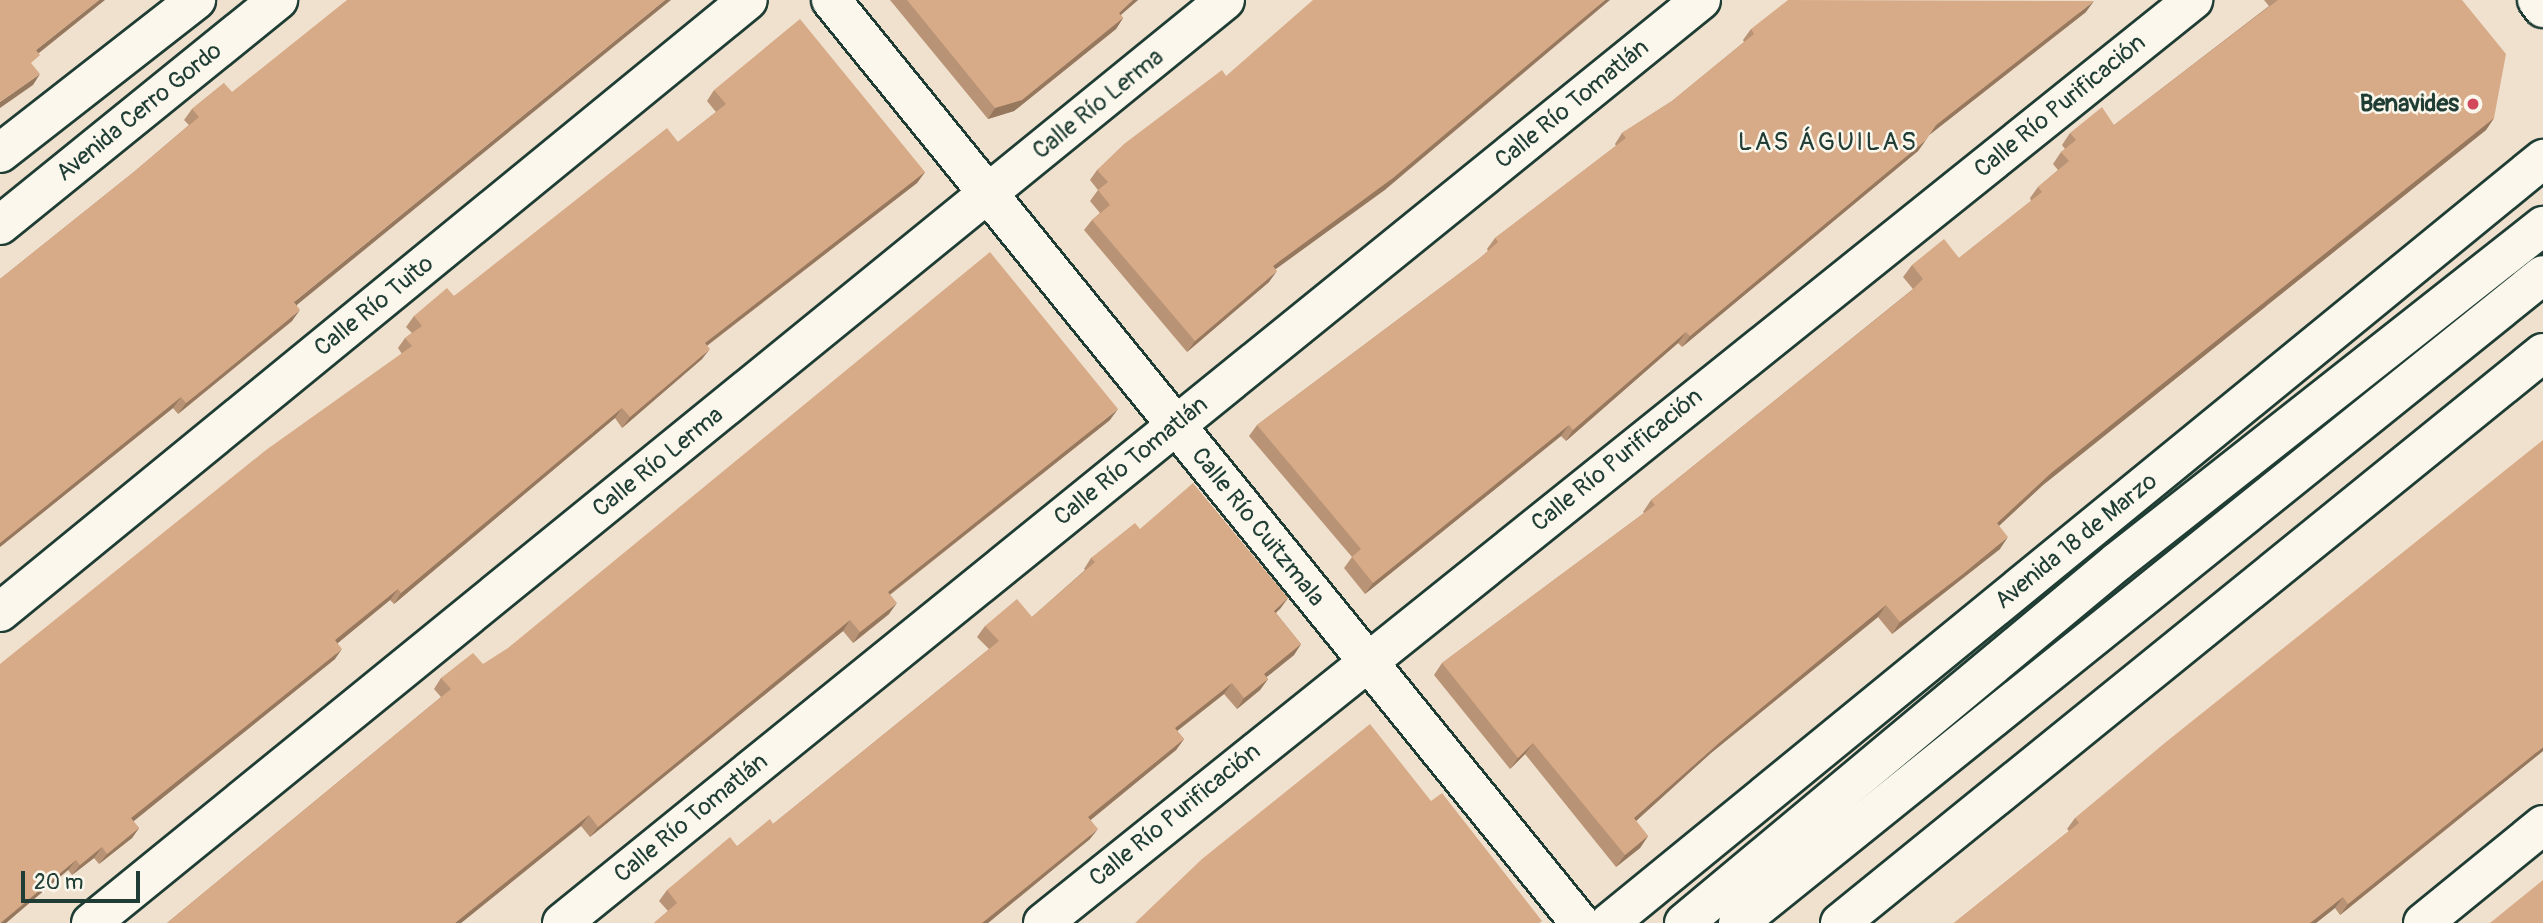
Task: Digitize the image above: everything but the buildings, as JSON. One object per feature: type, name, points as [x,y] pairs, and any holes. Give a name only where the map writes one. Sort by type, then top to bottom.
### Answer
[{"type":"street","points":[[0,153],[196,0]]},
{"type":"street","points":[[218,0],[244,27]]},
{"type":"street","name":"Avenida Cerro Gordo","points":[[0,225],[278,0]]},
{"type":"street","name":"Calle Río Tuito","points":[[0,612],[748,0]]},
{"type":"street","name":"Calle Río Cuitzmala","points":[[831,0],[1580,923]]},
{"type":"street","name":"Calle Río Lerma","points":[[91,923],[1225,0]]},
{"type":"street","name":"Calle Río Tomatlán","points":[[562,923],[1701,0]]},
{"type":"street","name":"Calle Río Purificación","points":[[1043,923],[1366,660],[2193,0]]},
{"type":"street","points":[[2537,0],[2543,8]]},
{"type":"street","name":"Avenida 18 de Marzo","points":[[1609,923],[2543,159]]},
{"type":"street","name":"Avenida 18 de Marzo","points":[[1684,923],[2117,562],[2543,226]]},
{"type":"street","points":[[1738,923],[2543,275]]},
{"type":"street","points":[[1840,923],[2543,353]]},
{"type":"street","points":[[2090,529],[2117,562]]},
{"type":"street","points":[[2423,923],[2543,825]]},
{"type":"place","name":"Benavides","points":[[2473,104]]},
{"type":"district","name":"LAS ÁGUILAS","points":[[1828,143]]}]
